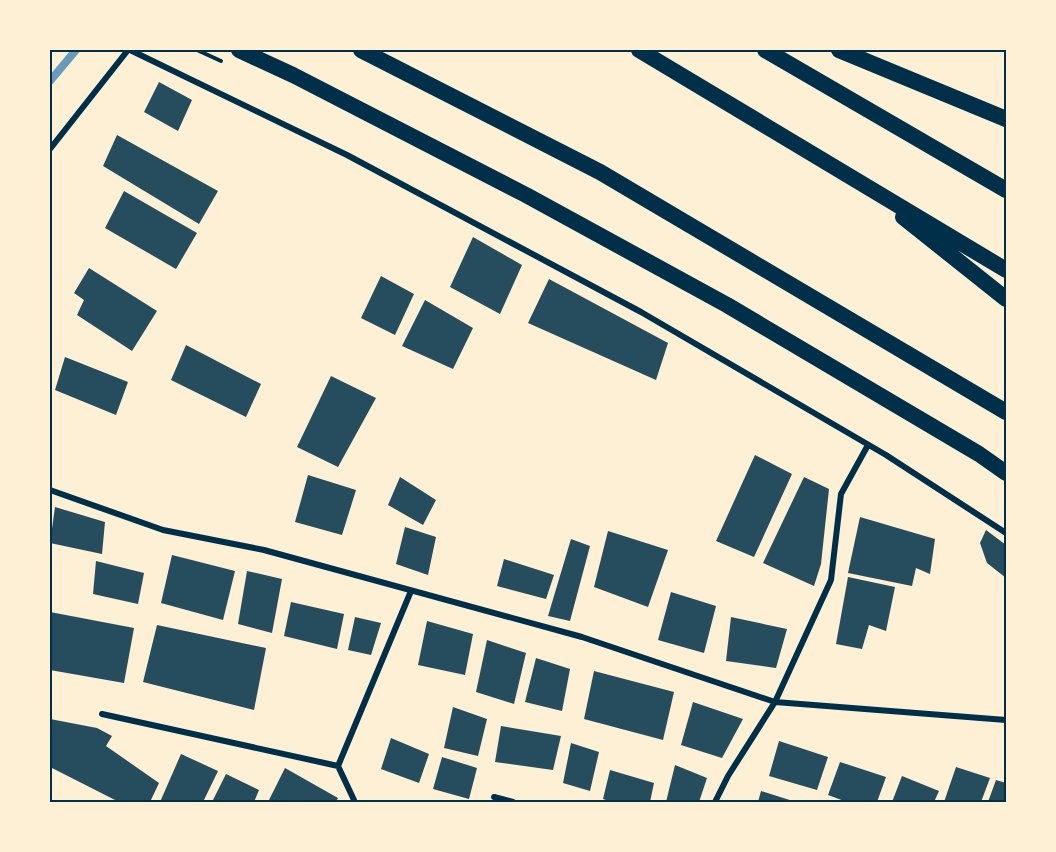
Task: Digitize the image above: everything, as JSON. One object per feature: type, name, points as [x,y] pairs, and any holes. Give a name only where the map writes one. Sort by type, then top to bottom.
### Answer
[{"type":"highway","points":[[240,50],[526,195],[697,288],[969,448],[1006,473]]},
{"type":"highway","points":[[361,50],[600,172],[1006,412]]},
{"type":"highway","points":[[639,50],[843,170],[1006,270]]},
{"type":"highway","points":[[765,50],[1006,190]]},
{"type":"highway","points":[[839,50],[1006,119]]},
{"type":"highway","points":[[843,170],[1006,299]]},
{"type":"street","points":[[50,149],[129,50],[347,154],[641,312],[868,445],[1006,533]]},
{"type":"street","points":[[715,802],[728,776],[774,702],[831,580],[841,494],[868,445]]},
{"type":"street","points":[[50,490],[163,530],[264,550],[582,638],[774,702],[1006,720]]},
{"type":"street","points":[[352,802],[354,800],[338,766],[411,591]]},
{"type":"street","points":[[102,714],[338,766]]},
{"type":"street","points":[[494,798],[513,802]]},
{"type":"building","points":[[159,82],[192,100],[178,131],[144,112]]},
{"type":"building","points":[[117,135],[218,191],[199,224],[103,166]]},
{"type":"building","points":[[124,191],[197,233],[176,269],[105,228]]},
{"type":"building","points":[[473,237],[522,265],[500,314],[450,287]]},
{"type":"building","points":[[89,268],[157,311],[132,351],[77,315],[84,300],[74,293]]},
{"type":"building","points":[[381,276],[414,294],[395,335],[361,318]]},
{"type":"building","points":[[549,279],[668,343],[656,380],[528,323]]},
{"type":"building","points":[[425,300],[473,328],[453,369],[402,346]]},
{"type":"building","points":[[186,345],[261,384],[246,417],[171,380]]},
{"type":"building","points":[[65,357],[128,382],[116,415],[55,390]]},
{"type":"building","points":[[331,376],[376,398],[338,467],[297,447]]},
{"type":"building","points":[[755,455],[792,474],[754,557],[716,541]]},
{"type":"building","points":[[308,475],[356,490],[342,535],[295,522]]},
{"type":"building","points":[[400,477],[436,500],[423,525],[388,505]]},
{"type":"building","points":[[804,477],[829,489],[821,564],[814,586],[763,563]]},
{"type":"building","points":[[55,507],[105,522],[102,554],[50,543]]},
{"type":"building","points":[[860,517],[935,539],[930,574],[916,568],[912,586],[848,573]]},
{"type":"building","points":[[405,527],[436,537],[428,575],[396,564]]},
{"type":"building","points":[[986,530],[1006,545],[1006,578],[987,563],[980,543]]},
{"type":"building","points":[[608,531],[668,550],[648,607],[594,587]]},
{"type":"building","points":[[571,539],[590,546],[570,621],[548,616]]},
{"type":"building","points":[[172,555],[235,571],[223,620],[161,603]]},
{"type":"building","points":[[504,559],[554,575],[546,599],[497,586]]},
{"type":"building","points":[[96,561],[144,573],[138,604],[93,594]]},
{"type":"building","points":[[247,571],[282,579],[272,633],[238,624]]},
{"type":"building","points":[[848,577],[895,587],[886,631],[869,625],[862,649],[836,644]]},
{"type":"building","points":[[671,592],[716,606],[704,653],[658,640]]},
{"type":"building","points":[[291,602],[344,614],[337,649],[284,636]]},
{"type":"building","points":[[50,612],[134,628],[124,683],[50,670]]},
{"type":"building","points":[[355,617],[381,623],[371,655],[348,650]]},
{"type":"building","points":[[731,617],[787,629],[776,668],[726,661]]},
{"type":"building","points":[[427,621],[473,634],[465,675],[418,665]]},
{"type":"building","points":[[157,625],[266,648],[254,710],[143,682]]},
{"type":"building","points":[[487,640],[526,653],[514,704],[476,692]]},
{"type":"building","points":[[536,658],[570,669],[562,711],[525,702]]},
{"type":"building","points":[[594,671],[674,692],[663,740],[584,719]]},
{"type":"building","points":[[693,702],[743,719],[722,758],[681,745]]},
{"type":"building","points":[[453,707],[487,719],[478,756],[444,748]]},
{"type":"building","points":[[50,719],[97,728],[112,736],[106,746],[159,783],[150,802],[119,802],[50,767]]},
{"type":"building","points":[[501,726],[561,736],[553,770],[495,762]]},
{"type":"building","points":[[391,738],[429,754],[419,783],[381,769]]},
{"type":"building","points":[[779,741],[828,757],[817,790],[769,776]]},
{"type":"building","points":[[571,743],[599,752],[590,791],[563,783]]},
{"type":"building","points":[[181,754],[218,771],[203,802],[160,802]]},
{"type":"building","points":[[442,757],[477,768],[469,799],[433,789]]},
{"type":"building","points":[[840,762],[886,777],[877,802],[847,802],[828,795]]},
{"type":"building","points":[[675,765],[707,778],[699,802],[666,802]]},
{"type":"building","points":[[956,767],[990,778],[981,802],[944,802]]},
{"type":"building","points":[[285,768],[338,798],[336,802],[268,802]]},
{"type":"building","points":[[610,770],[654,783],[650,802],[612,802],[603,799]]},
{"type":"building","points":[[226,774],[259,790],[254,802],[212,802]]},
{"type":"building","points":[[902,776],[939,791],[934,802],[892,802]]},
{"type":"building","points":[[996,780],[1006,783],[1006,802],[988,802]]},
{"type":"building","points":[[761,791],[796,802],[758,802]]},
{"type":"waterway","points":[[50,81],[76,50]]}]
